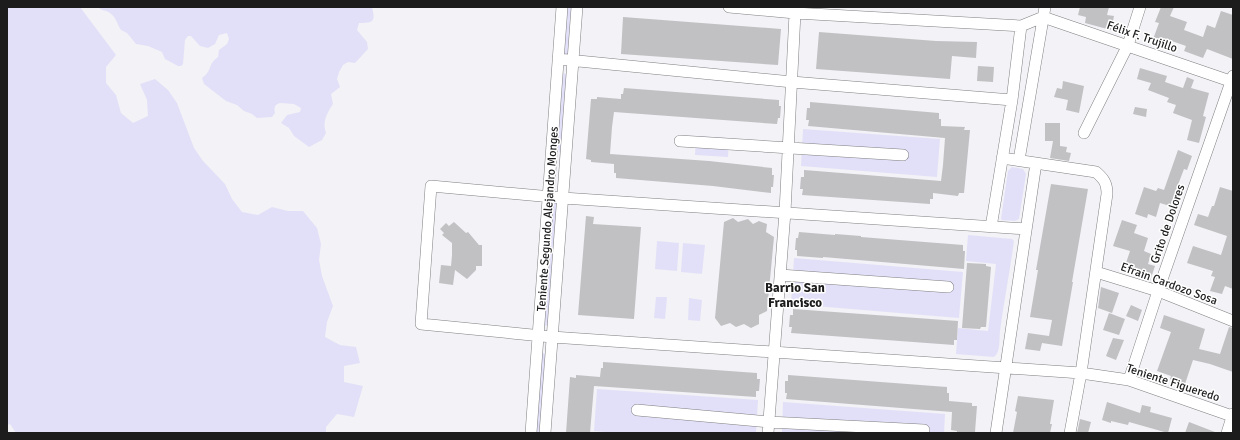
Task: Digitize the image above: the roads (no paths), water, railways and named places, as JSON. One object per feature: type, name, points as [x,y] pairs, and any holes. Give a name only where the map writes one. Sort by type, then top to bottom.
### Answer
[{"type":"street","name":"Teniente Segundo Alejandro Monges","points":[[531,433],[562,7]]},
{"type":"street","name":"Teniente Segundo Alejandro Monges","points":[[545,433],[577,7]]},
{"type":"street","points":[[728,7],[795,13],[1021,26],[1044,12]]},
{"type":"street","points":[[1084,133],[1128,45],[1140,7]]},
{"type":"street","points":[[1020,160],[1044,12]]},
{"type":"street","name":"Félix F. Trujillo","points":[[1044,12],[1128,45],[1232,80]]},
{"type":"street","points":[[768,428],[785,212],[795,13]]},
{"type":"street","points":[[991,227],[1012,100],[1021,26]]},
{"type":"street","points":[[558,59],[792,82],[1012,100]]},
{"type":"street","name":"Grito de Dolores","points":[[1129,380],[1158,291],[1232,80]]},
{"type":"street","points":[[680,141],[903,155]]},
{"type":"street","points":[[1002,158],[1096,172],[1104,179],[1107,185],[1107,194],[1081,373],[1070,433]]},
{"type":"street","points":[[996,433],[1007,367],[1036,163]]},
{"type":"street","name":"Teniente Figueredo","points":[[548,197],[431,186],[421,324],[538,336],[1081,373],[1129,380],[1233,415]]},
{"type":"street","points":[[548,197],[1026,229]]},
{"type":"street","name":"Efrain Cardozo Sosa","points":[[1096,272],[1158,291],[1233,321]]},
{"type":"street","points":[[780,275],[948,287]]},
{"type":"street","points":[[638,410],[768,428],[924,430]]},
{"type":"street","points":[[1227,433],[1233,415]]},
{"type":"district","name":"Barrio San Francisco","points":[[795,296]]}]
